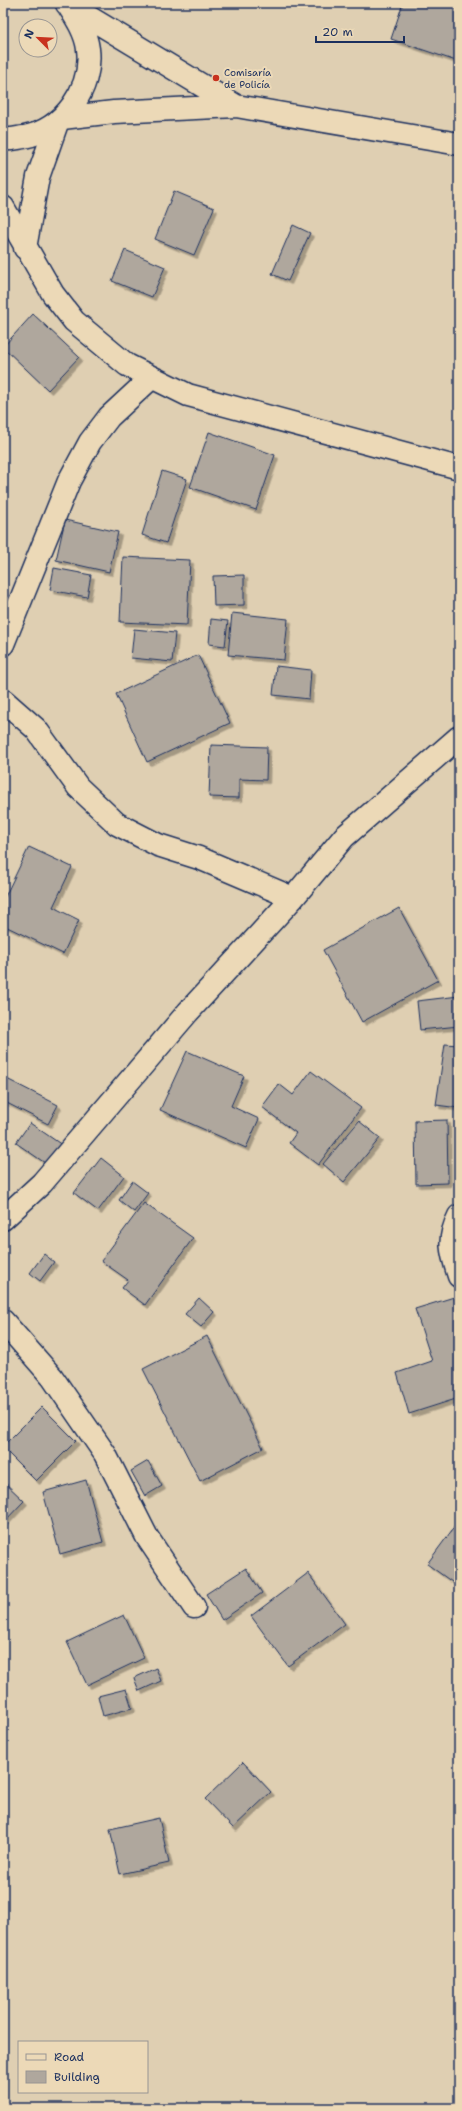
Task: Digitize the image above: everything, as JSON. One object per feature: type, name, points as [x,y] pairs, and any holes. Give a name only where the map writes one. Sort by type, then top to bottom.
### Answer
[{"type":"street","points":[[66,4],[236,106]]},
{"type":"street","points":[[3,138],[34,135],[60,120],[78,99],[87,75],[88,49],[81,25],[66,4]]},
{"type":"street","points":[[60,120],[114,112],[236,106],[459,144]]},
{"type":"street","points":[[25,248],[38,177],[60,120]]},
{"type":"street","points":[[3,207],[25,248],[53,294],[74,321],[127,365],[188,395],[459,468]]},
{"type":"street","points":[[3,644],[41,546],[69,481],[90,442],[109,418],[151,378]]},
{"type":"street","points":[[3,700],[36,729],[78,787],[117,824],[158,845],[199,858],[293,898]]},
{"type":"street","points":[[3,1219],[42,1183],[188,1012],[293,898],[344,837],[459,737]]},
{"type":"street","points":[[459,1216],[450,1239],[451,1255],[459,1276]]},
{"type":"street","points":[[3,1321],[52,1377],[105,1454],[147,1537],[194,1607]]},
{"type":"building","points":[[403,3],[459,3],[459,62],[391,39]]},
{"type":"building","points":[[174,191],[214,208],[194,255],[155,239]]},
{"type":"building","points":[[293,225],[310,233],[288,281],[272,274]]},
{"type":"building","points":[[125,250],[165,267],[152,297],[112,281]]},
{"type":"building","points":[[33,314],[79,357],[48,390],[3,347]]},
{"type":"building","points":[[209,432],[275,455],[256,510],[190,487]]},
{"type":"building","points":[[162,471],[187,479],[166,543],[142,535]]},
{"type":"building","points":[[65,520],[118,532],[109,572],[56,560]]},
{"type":"building","points":[[123,557],[190,560],[187,625],[120,622]]},
{"type":"building","points":[[54,568],[91,575],[87,597],[50,590]]},
{"type":"building","points":[[244,575],[244,605],[214,606],[213,576]]},
{"type":"building","points":[[232,613],[288,619],[284,660],[228,655]]},
{"type":"building","points":[[211,619],[228,621],[225,646],[209,644]]},
{"type":"building","points":[[134,629],[175,633],[172,662],[131,658]]},
{"type":"building","points":[[198,655],[230,723],[147,762],[116,694]]},
{"type":"building","points":[[276,666],[311,670],[309,699],[273,695]]},
{"type":"building","points":[[211,745],[267,747],[266,780],[239,779],[239,798],[209,797]]},
{"type":"building","points":[[29,847],[72,867],[53,907],[79,920],[63,954],[3,925],[3,901]]},
{"type":"building","points":[[399,908],[438,980],[362,1022],[323,950]]},
{"type":"building","points":[[459,996],[459,1026],[420,1030],[417,1001]]},
{"type":"building","points":[[445,1044],[459,1045],[459,1108],[436,1105]]},
{"type":"building","points":[[187,1051],[244,1076],[231,1106],[259,1119],[246,1148],[160,1110]]},
{"type":"building","points":[[311,1071],[361,1108],[318,1165],[289,1143],[296,1133],[262,1107],[279,1084],[293,1095]]},
{"type":"building","points":[[3,1077],[58,1105],[48,1124],[3,1101]]},
{"type":"building","points":[[447,1120],[448,1183],[416,1184],[415,1121]]},
{"type":"building","points":[[359,1121],[380,1138],[344,1182],[323,1164]]},
{"type":"building","points":[[30,1123],[62,1145],[48,1165],[16,1143]]},
{"type":"building","points":[[101,1158],[124,1176],[98,1211],[74,1193]]},
{"type":"building","points":[[132,1181],[148,1193],[134,1212],[119,1200]]},
{"type":"building","points":[[144,1203],[193,1238],[145,1305],[122,1288],[128,1280],[101,1261]]},
{"type":"building","points":[[44,1254],[54,1262],[40,1281],[30,1273]]},
{"type":"building","points":[[454,1297],[459,1313],[459,1398],[409,1414],[397,1373],[432,1361],[415,1309]]},
{"type":"building","points":[[199,1298],[214,1312],[201,1327],[185,1314]]},
{"type":"building","points":[[207,1336],[263,1448],[200,1481],[143,1369]]},
{"type":"building","points":[[42,1407],[76,1441],[36,1481],[3,1448],[3,1446]]},
{"type":"building","points":[[148,1461],[162,1486],[145,1496],[131,1471]]},
{"type":"building","points":[[86,1480],[103,1542],[60,1554],[43,1492]]},
{"type":"building","points":[[3,1481],[24,1501],[3,1523]]},
{"type":"building","points":[[455,1526],[459,1529],[459,1587],[427,1564]]},
{"type":"building","points":[[246,1568],[262,1593],[222,1620],[206,1594]]},
{"type":"building","points":[[308,1573],[345,1624],[288,1666],[251,1616]]},
{"type":"building","points":[[124,1615],[144,1658],[87,1685],[67,1642]]},
{"type":"building","points":[[156,1668],[161,1681],[139,1691],[134,1678]]},
{"type":"building","points":[[126,1689],[132,1708],[103,1716],[98,1696]]},
{"type":"building","points":[[243,1762],[271,1792],[233,1828],[205,1799]]},
{"type":"building","points":[[159,1818],[169,1863],[120,1874],[110,1829]]},
{"type":"place","name":"Comisaría de Policía","points":[[216,78]]}]
